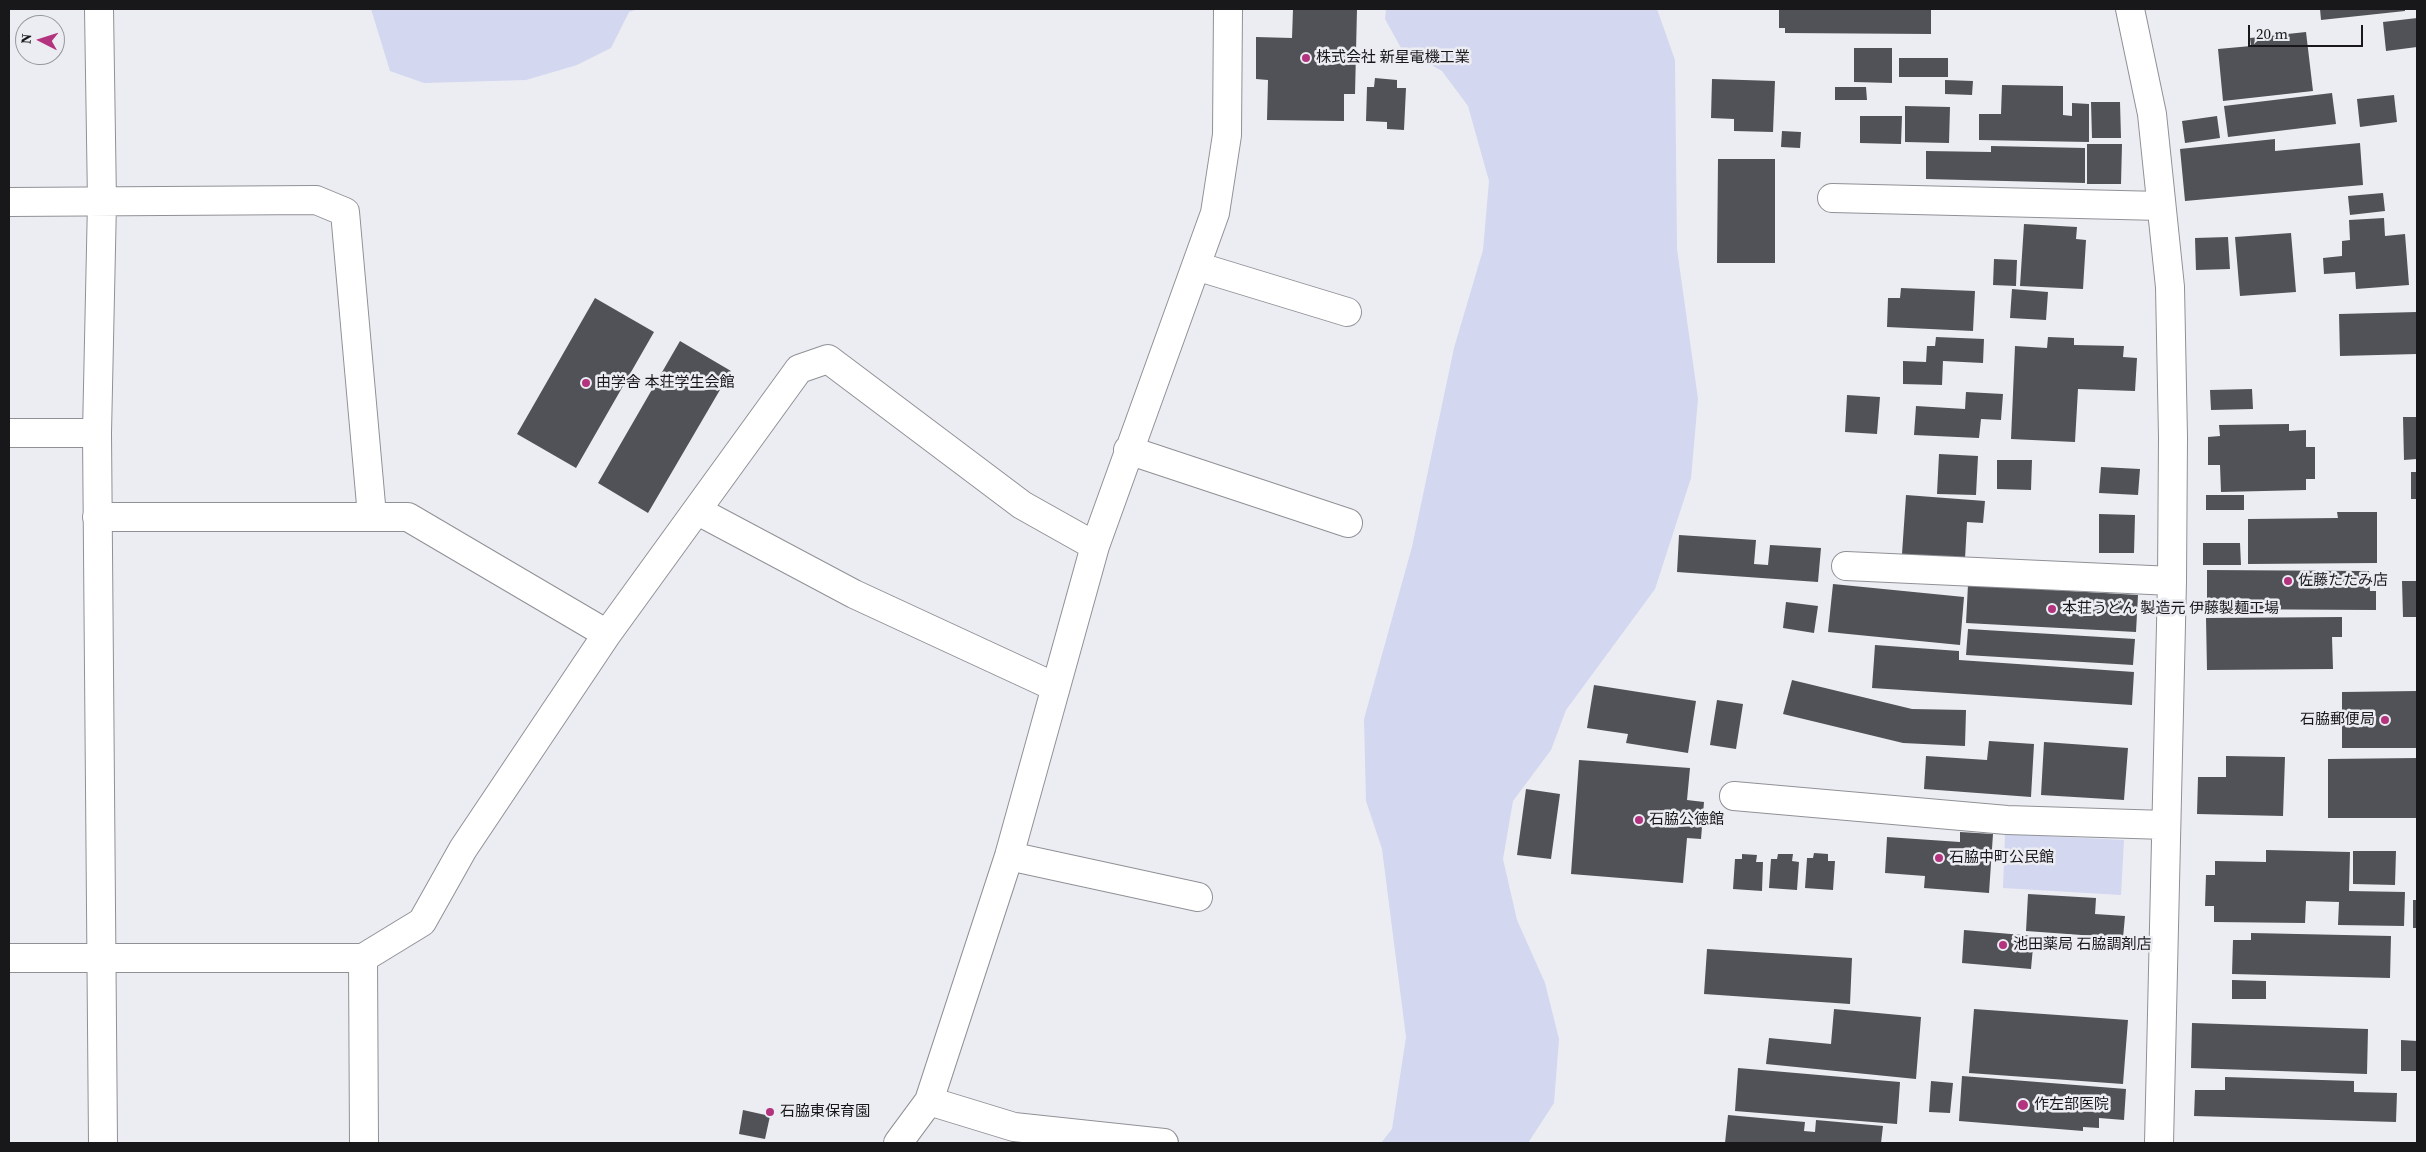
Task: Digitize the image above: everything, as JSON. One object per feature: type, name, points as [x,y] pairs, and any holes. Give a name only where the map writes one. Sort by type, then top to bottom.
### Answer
[{"type":"street","points":[[99,9],[102,202],[96,433],[103,1143]]},
{"type":"street","points":[[898,1143],[929,1101],[1009,856],[1094,546],[1215,213],[1227,135],[1228,9]]},
{"type":"street","points":[[2130,9],[2152,114],[2170,287],[2173,437],[2172,581],[2159,1143]]},
{"type":"street","points":[[1832,198],[2161,206]]},
{"type":"street","points":[[9,202],[316,200],[345,212],[372,516]]},
{"type":"street","points":[[1196,266],[1347,312]]},
{"type":"street","points":[[9,958],[363,958],[422,922],[463,850],[607,634],[698,511],[799,369],[828,359],[1022,505],[1094,546]]},
{"type":"street","points":[[9,433],[96,433]]},
{"type":"street","points":[[1128,450],[1348,523]]},
{"type":"street","points":[[698,511],[854,594],[1055,687]]},
{"type":"street","points":[[97,517],[408,517],[607,634]]},
{"type":"street","points":[[1846,566],[2172,581]]},
{"type":"street","points":[[1734,796],[2007,820],[2165,825]]},
{"type":"street","points":[[1009,856],[1198,897]]},
{"type":"street","points":[[363,958],[364,1143]]},
{"type":"street","points":[[929,1101],[1014,1127],[1164,1143]]},
{"type":"shaded area","points":[[371,9],[638,9],[629,12],[611,48],[577,65],[526,80],[424,83],[390,71]]},
{"type":"shaded area","points":[[1386,9],[1657,9],[1675,60],[1677,249],[1698,399],[1691,478],[1655,589],[1566,710],[1551,750],[1513,801],[1503,859],[1517,920],[1545,983],[1559,1039],[1554,1103],[1528,1143],[1381,1143],[1392,1129],[1406,1037],[1382,849],[1366,801],[1364,719],[1412,547],[1454,348],[1483,250],[1489,181],[1468,106],[1442,71],[1401,48],[1385,19]]},
{"type":"shaded area","points":[[2005,834],[2124,840],[2121,895],[2003,888]]},
{"type":"building","name":"株式会社 新星電機工業","points":[[1293,9],[1357,9],[1355,94],[1344,94],[1344,121],[1267,120],[1268,80],[1256,79],[1256,37],[1292,38]]},
{"type":"building","points":[[1779,9],[1931,9],[1931,34],[1785,33],[1785,28],[1779,28]]},
{"type":"building","points":[[2320,9],[2405,9],[2405,11],[2321,20]]},
{"type":"building","points":[[2417,18],[2417,47],[2386,51],[2383,22]]},
{"type":"building","points":[[2306,32],[2313,91],[2223,101],[2218,49],[2251,46],[2250,38]]},
{"type":"building","points":[[1854,48],[1892,48],[1892,83],[1854,82]]},
{"type":"building","points":[[1899,58],[1948,58],[1948,77],[1899,77]]},
{"type":"building","points":[[1375,78],[1397,80],[1397,88],[1406,88],[1404,130],[1387,129],[1387,122],[1366,121],[1367,87],[1374,87]]},
{"type":"building","points":[[1712,79],[1775,81],[1773,132],[1734,131],[1734,119],[1711,118]]},
{"type":"building","points":[[1945,80],[1973,81],[1972,95],[1945,94]]},
{"type":"building","points":[[2002,85],[2063,86],[2063,115],[2072,116],[2072,103],[2089,104],[2089,142],[1979,140],[1979,114],[2001,114]]},
{"type":"building","points":[[1835,87],[1866,87],[1867,100],[1835,100]]},
{"type":"building","points":[[2332,93],[2336,124],[2228,137],[2224,106]]},
{"type":"building","points":[[2394,95],[2397,122],[2360,127],[2357,99]]},
{"type":"building","points":[[2091,102],[2120,102],[2121,138],[2092,138]]},
{"type":"building","points":[[1905,106],[1950,107],[1949,143],[1905,142]]},
{"type":"building","points":[[1860,116],[1902,116],[1901,144],[1860,143]]},
{"type":"building","points":[[2217,116],[2220,138],[2185,143],[2182,121]]},
{"type":"building","points":[[1782,131],[1801,132],[1800,148],[1781,147]]},
{"type":"building","points":[[2275,139],[2275,151],[2360,143],[2363,185],[2185,201],[2180,149]]},
{"type":"building","points":[[2087,144],[2122,144],[2121,184],[2087,184]]},
{"type":"building","points":[[1991,146],[2085,148],[2085,183],[1926,179],[1926,151],[1991,152]]},
{"type":"building","points":[[1718,159],[1775,159],[1775,263],[1717,263]]},
{"type":"building","points":[[2383,193],[2385,211],[2350,215],[2348,196]]},
{"type":"building","points":[[2384,218],[2385,236],[2405,234],[2409,285],[2356,289],[2355,272],[2324,274],[2323,258],[2342,256],[2342,241],[2350,240],[2349,220]]},
{"type":"building","points":[[2024,224],[2077,227],[2076,239],[2086,240],[2083,289],[2020,286]]},
{"type":"building","points":[[2291,233],[2296,292],[2240,296],[2235,237]]},
{"type":"building","points":[[2228,237],[2230,269],[2196,270],[2195,238]]},
{"type":"building","points":[[1994,259],[2017,260],[2016,286],[1993,285]]},
{"type":"building","points":[[1901,288],[1975,291],[1973,331],[1887,327],[1888,298],[1900,298]]},
{"type":"building","points":[[2012,289],[2048,292],[2046,320],[2010,318]]},
{"type":"building","name":"由学舎 本荘学生会館","points":[[595,298],[654,332],[576,468],[517,434]]},
{"type":"building","points":[[2417,312],[2417,354],[2340,356],[2339,314]]},
{"type":"building","points":[[1936,337],[1984,339],[1983,363],[1943,361],[1942,385],[1903,384],[1903,361],[1926,362],[1927,346],[1935,346]]},
{"type":"building","points":[[2048,337],[2074,338],[2074,345],[2124,346],[2123,357],[2137,358],[2135,391],[2078,389],[2075,442],[2011,439],[2015,346],[2047,348]]},
{"type":"building","name":"由学舎 本荘学生会館","points":[[680,341],[731,371],[648,513],[598,483]]},
{"type":"building","points":[[2252,389],[2253,409],[2211,410],[2210,390]]},
{"type":"building","points":[[1966,392],[2003,394],[2001,420],[1981,419],[1979,438],[1914,435],[1916,406],[1965,409]]},
{"type":"building","points":[[1847,395],[1880,397],[1877,434],[1845,432]]},
{"type":"building","points":[[2403,417],[2417,417],[2417,459],[2404,460]]},
{"type":"building","points":[[2289,424],[2289,431],[2306,430],[2306,447],[2315,447],[2315,479],[2306,479],[2306,490],[2221,492],[2220,465],[2208,465],[2208,437],[2220,436],[2219,425]]},
{"type":"building","points":[[1939,454],[1978,456],[1976,495],[1937,494]]},
{"type":"building","points":[[1997,460],[2032,460],[2031,490],[1997,489]]},
{"type":"building","points":[[2101,467],[2140,469],[2138,495],[2099,493]]},
{"type":"building","points":[[2411,472],[2417,472],[2417,499],[2411,499]]},
{"type":"building","points":[[1906,495],[1985,501],[1983,523],[1967,522],[1965,559],[1902,554]]},
{"type":"building","points":[[2206,495],[2244,495],[2244,510],[2206,510]]},
{"type":"building","points":[[2337,512],[2377,512],[2377,563],[2248,564],[2248,519],[2338,518]]},
{"type":"building","points":[[2099,514],[2135,515],[2134,553],[2099,553]]},
{"type":"building","points":[[1679,535],[1756,540],[1754,564],[1768,565],[1770,545],[1821,548],[1818,582],[1677,572]]},
{"type":"building","points":[[2203,543],[2240,543],[2241,565],[2203,565]]},
{"type":"building","name":"佐藤たたみ店","points":[[2207,570],[2369,571],[2370,591],[2376,591],[2376,610],[2207,609]]},
{"type":"building","points":[[2402,581],[2417,581],[2417,617],[2403,617]]},
{"type":"building","points":[[1833,584],[1964,597],[1960,645],[1828,632]]},
{"type":"building","name":"本荘うどん 製造元 伊藤製麺工場","points":[[1968,585],[2138,595],[2136,632],[1966,623]]},
{"type":"building","points":[[1786,602],[1818,606],[1814,633],[1783,628]]},
{"type":"building","points":[[2342,617],[2342,637],[2332,637],[2333,669],[2207,670],[2206,618]]},
{"type":"building","points":[[1968,629],[2135,639],[2133,665],[1966,655]]},
{"type":"building","points":[[1875,645],[1959,651],[1959,660],[2134,672],[2132,705],[1872,688]]},
{"type":"building","points":[[1792,680],[1912,709],[1966,710],[1965,746],[1903,743],[1783,714]]},
{"type":"building","points":[[1594,685],[1696,701],[1688,753],[1626,743],[1628,734],[1587,728]]},
{"type":"building","points":[[2417,691],[2417,748],[2342,748],[2342,692]]},
{"type":"building","points":[[1717,700],[1743,704],[1736,749],[1710,745]]},
{"type":"building","points":[[1989,741],[2034,744],[2031,797],[1924,789],[1926,756],[1987,760]]},
{"type":"building","points":[[2044,742],[2128,748],[2124,800],[2041,795]]},
{"type":"building","points":[[2226,756],[2285,757],[2283,816],[2197,814],[2198,777],[2226,777]]},
{"type":"building","points":[[2417,758],[2417,818],[2328,818],[2328,759]]},
{"type":"building","name":"石脇公徳館","points":[[1579,760],[1690,768],[1687,800],[1704,802],[1701,839],[1687,838],[1683,883],[1571,874]]},
{"type":"building","points":[[1526,789],[1560,794],[1551,859],[1517,855]]},
{"type":"building","name":"石脇中町公民館","points":[[1960,832],[1993,834],[1989,893],[1924,888],[1925,876],[1885,873],[1887,837],[1960,842]]},
{"type":"building","points":[[2266,850],[2350,852],[2349,891],[2405,892],[2404,926],[2338,925],[2339,902],[2306,901],[2305,923],[2214,922],[2214,906],[2205,906],[2206,875],[2215,875],[2215,861],[2266,862]]},
{"type":"building","points":[[2353,851],[2396,851],[2395,885],[2353,884]]},
{"type":"building","points":[[1814,853],[1828,854],[1828,861],[1835,861],[1833,890],[1805,888],[1807,858],[1813,858]]},
{"type":"building","points":[[1742,854],[1757,855],[1756,862],[1763,862],[1762,891],[1733,889],[1735,859],[1742,859]]},
{"type":"building","points":[[1778,854],[1793,854],[1792,861],[1799,862],[1797,890],[1769,888],[1771,859],[1777,859]]},
{"type":"building","points":[[2028,894],[2096,898],[2095,914],[2125,916],[2123,938],[2026,931]]},
{"type":"building","points":[[2413,900],[2417,900],[2417,928],[2413,928]]},
{"type":"building","points":[[1964,930],[2034,936],[2031,969],[1962,963]]},
{"type":"building","points":[[2251,933],[2391,936],[2390,978],[2232,974],[2233,940],[2251,940]]},
{"type":"building","points":[[1707,949],[1852,958],[1850,1004],[1704,994]]},
{"type":"building","points":[[2232,980],[2266,981],[2266,999],[2232,999]]},
{"type":"building","points":[[1834,1009],[1921,1017],[1916,1079],[1766,1064],[1769,1038],[1831,1044]]},
{"type":"building","points":[[1974,1009],[2128,1020],[2123,1084],[1969,1073]]},
{"type":"building","points":[[2192,1023],[2368,1029],[2367,1074],[2191,1068]]},
{"type":"building","points":[[2401,1040],[2417,1041],[2417,1071],[2401,1071]]},
{"type":"building","points":[[1738,1068],[1900,1082],[1897,1124],[1735,1111]]},
{"type":"building","points":[[1962,1076],[2126,1089],[2124,1120],[2099,1118],[2099,1128],[2083,1127],[2083,1131],[1959,1121]]},
{"type":"building","points":[[2225,1077],[2354,1081],[2354,1092],[2397,1093],[2396,1122],[2194,1116],[2195,1090],[2225,1090]]},
{"type":"building","points":[[1931,1081],[1953,1083],[1950,1113],[1929,1112]]},
{"type":"building","points":[[743,1110],[770,1116],[765,1139],[739,1134]]},
{"type":"building","points":[[1728,1115],[1805,1122],[1804,1131],[1815,1132],[1816,1120],[1883,1126],[1881,1143],[1725,1143]]},
{"type":"place","name":"株式会社 新星電機工業","points":[[1306,58]]},
{"type":"place","name":"由学舎 本荘学生会館","points":[[586,383]]},
{"type":"place","name":"佐藤たたみ店","points":[[2288,581]]},
{"type":"place","name":"本荘うどん 製造元 伊藤製麺工場","points":[[2052,609]]},
{"type":"place","name":"石脇郵便局","points":[[2385,720]]},
{"type":"place","name":"石脇公徳館","points":[[1639,820]]},
{"type":"place","name":"石脇中町公民館","points":[[1939,858]]},
{"type":"place","name":"池田薬局 石脇調剤店","points":[[2003,945]]},
{"type":"place","name":"作左部医院","points":[[2023,1105]]},
{"type":"place","name":"石脇東保育園","points":[[770,1112]]}]
